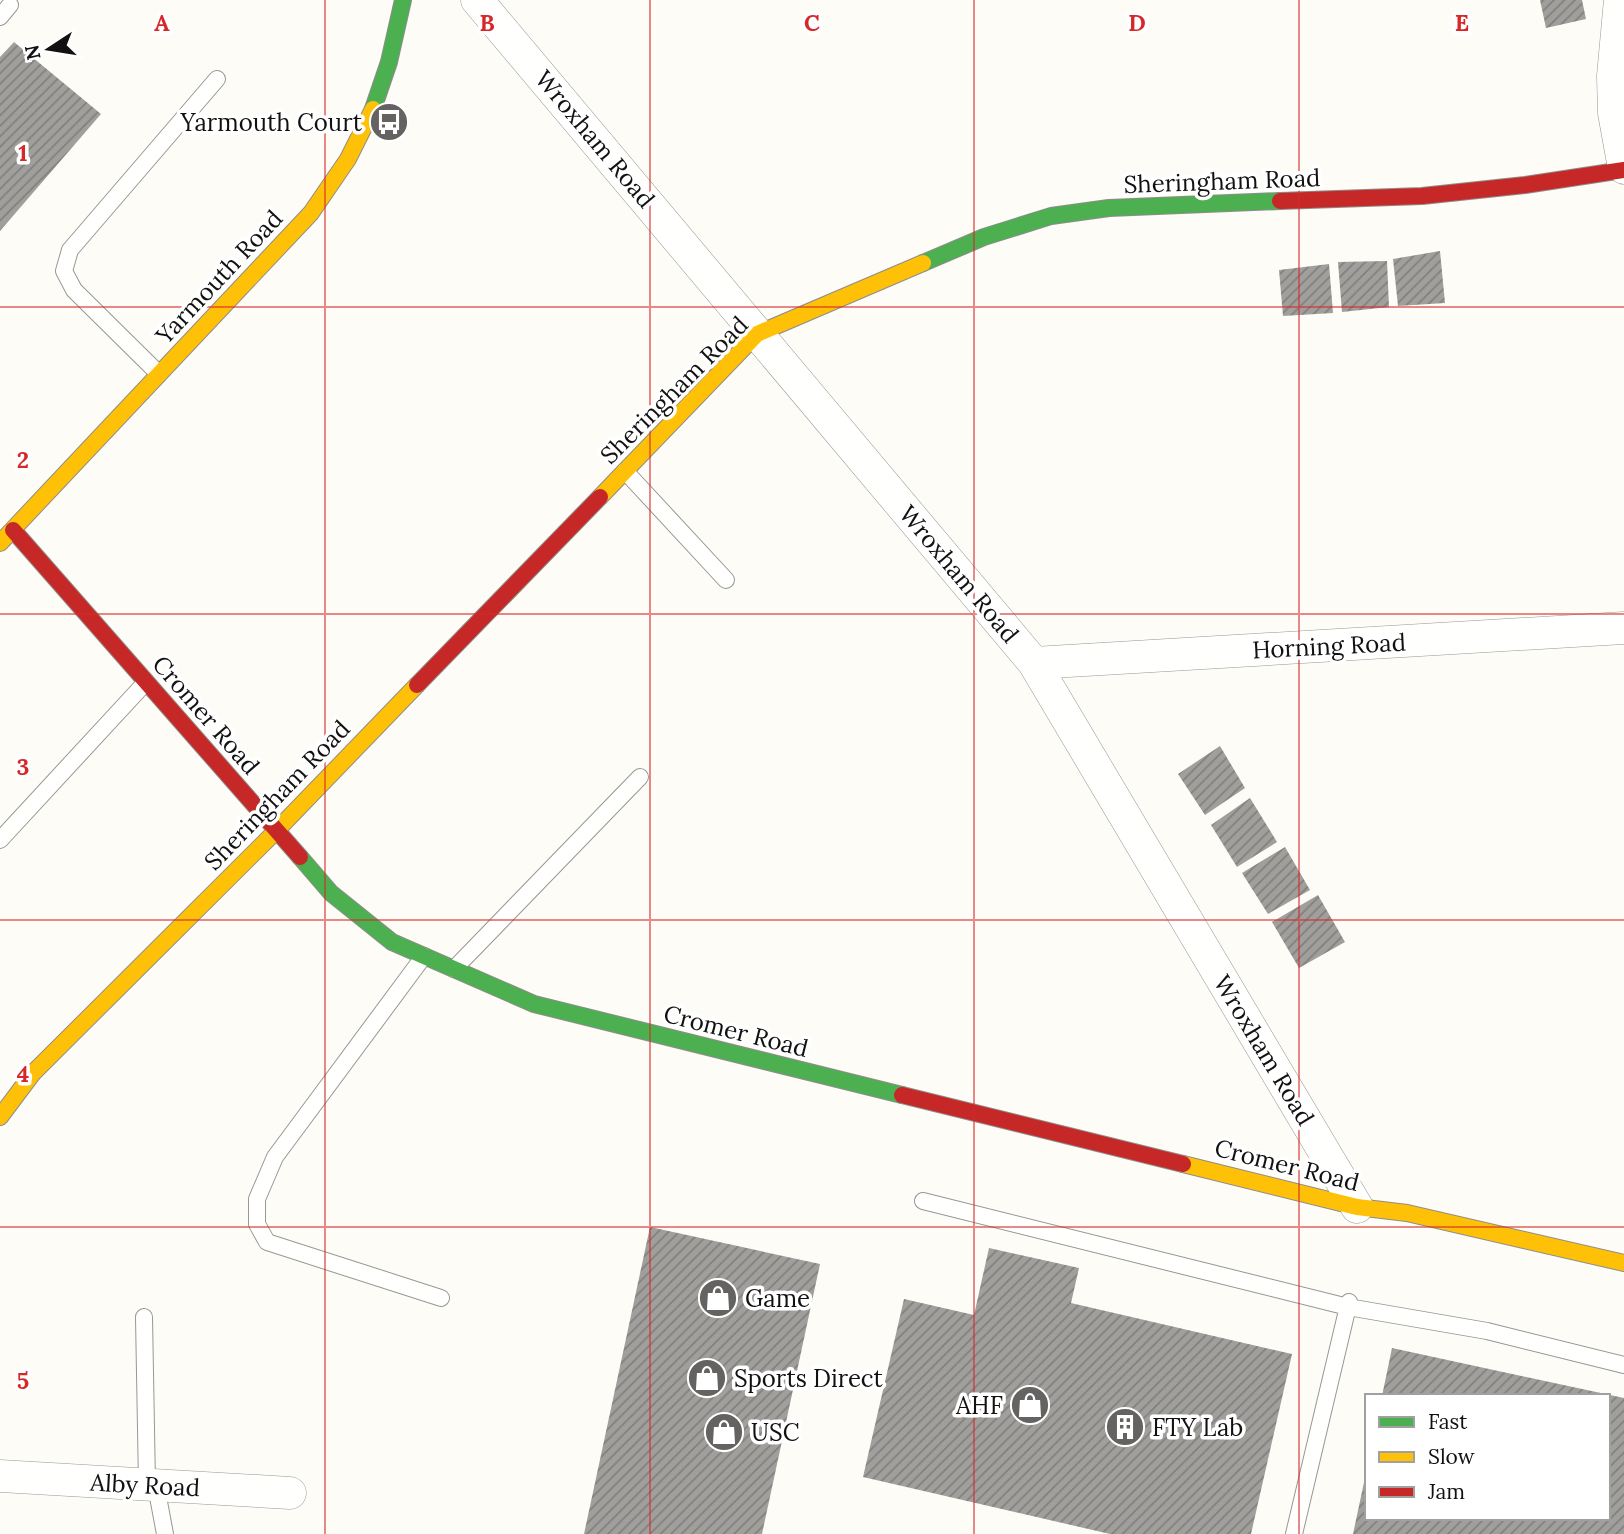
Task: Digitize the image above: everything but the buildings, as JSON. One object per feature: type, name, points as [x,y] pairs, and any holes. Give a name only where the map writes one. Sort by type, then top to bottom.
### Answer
[{"type":"street","name":"Yarmouth Road","points":[[0,543],[310,214],[348,159],[369,118],[396,38],[402,0]]},
{"type":"street","name":"Wroxham Road","points":[[477,0],[1034,663],[1357,1207]]},
{"type":"street","points":[[1620,0],[1613,75],[1614,113],[1624,169]]},
{"type":"street","name":"Sheringham Road","points":[[0,1116],[33,1073],[277,830],[757,334],[985,237],[1063,214],[1109,208],[1422,196],[1525,185],[1624,169]]},
{"type":"street","name":"Cromer Road","points":[[13,530],[331,893],[392,942],[534,1004],[1357,1207],[1406,1213],[1623,1256]]},
{"type":"street","name":"Horning Road","points":[[1034,663],[1624,628]]},
{"type":"street","name":"Alby Road","points":[[0,1476],[290,1493]]},
{"type":"lane","points":[[159,374],[74,290],[64,271],[69,250],[217,79]]},
{"type":"lane","points":[[624,471],[726,580]]},
{"type":"lane","points":[[0,839],[146,682]]},
{"type":"lane","points":[[454,969],[640,778]]},
{"type":"lane","points":[[424,956],[275,1157],[257,1199],[257,1224],[267,1242],[441,1298]]},
{"type":"lane","points":[[923,1201],[1348,1304],[1487,1331],[1624,1365]]},
{"type":"lane","points":[[1294,1534],[1348,1304]]},
{"type":"lane","points":[[144,1317],[152,1485],[165,1534]]},
{"type":"traffic: fast","points":[[373,109],[389,62],[403,0]]},
{"type":"traffic: fast","points":[[923,263],[984,237],[1051,216],[1109,208],[1280,201]]},
{"type":"traffic: fast","points":[[300,857],[331,893],[392,942],[534,1004],[902,1095]]},
{"type":"traffic: slow","points":[[0,543],[311,213],[348,159],[373,109]]},
{"type":"traffic: slow","points":[[600,497],[757,334],[923,263]]},
{"type":"traffic: slow","points":[[0,1117],[33,1073],[277,830],[417,685]]},
{"type":"traffic: slow","points":[[1183,1164],[1357,1207],[1407,1213],[1624,1263]]},
{"type":"traffic: jam","points":[[1280,201],[1422,196],[1525,185],[1624,170]]},
{"type":"traffic: jam","points":[[417,685],[600,497]]},
{"type":"traffic: jam","points":[[13,530],[300,857]]},
{"type":"traffic: jam","points":[[902,1095],[1183,1164]]},
{"type":"place","name":"Yarmouth Court","points":[[389,122]]},
{"type":"place","name":"Game","points":[[718,1298]]},
{"type":"place","name":"Sports Direct","points":[[707,1378]]},
{"type":"place","name":"AHF","points":[[1030,1405]]},
{"type":"place","name":"FTY Lab","points":[[1125,1427]]},
{"type":"place","name":"USC","points":[[724,1432]]}]
